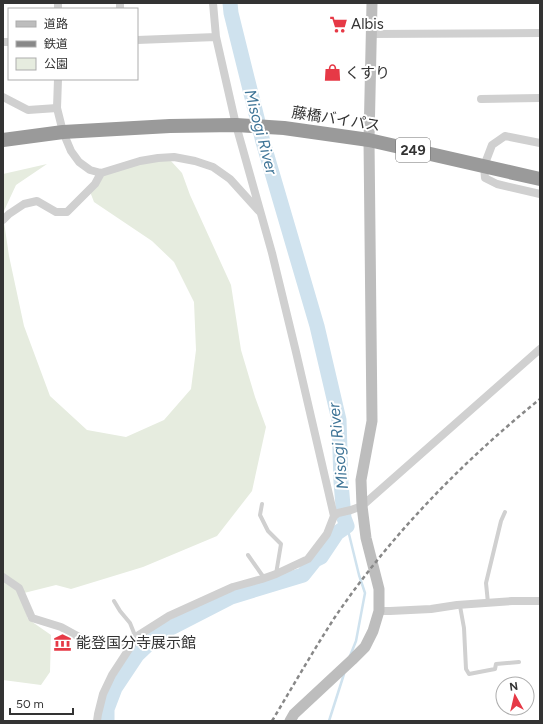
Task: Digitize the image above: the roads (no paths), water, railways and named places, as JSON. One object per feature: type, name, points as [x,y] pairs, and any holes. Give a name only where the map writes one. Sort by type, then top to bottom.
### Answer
[{"type":"highway","name":"藤橋バイパス","points":[[3,140],[63,132],[170,126],[239,125],[284,128],[369,140],[540,179]]},
{"type":"street","points":[[97,721],[103,694],[112,675],[139,635],[169,616],[233,587],[276,574],[308,559],[327,534],[336,515],[216,37],[213,3]]},
{"type":"street","points":[[290,721],[294,714],[365,647],[373,631],[379,611],[378,589],[366,538],[362,506],[361,480],[372,421],[369,140],[372,3]]},
{"type":"street","points":[[371,34],[540,33]]},
{"type":"street","points":[[138,40],[216,37]]},
{"type":"street","points":[[58,80],[57,108],[63,132],[71,151],[79,162],[90,170],[101,174],[140,161],[158,158],[174,157],[195,162],[213,167],[230,179],[261,213]]},
{"type":"street","points":[[3,97],[28,110],[57,108]]},
{"type":"street","points":[[481,99],[540,98]]},
{"type":"street","points":[[540,143],[505,136],[492,145],[484,166],[485,178],[497,184],[540,194]]},
{"type":"street","points":[[3,220],[24,204],[37,201],[56,212],[67,212],[95,184],[101,174]]},
{"type":"street","points":[[336,515],[362,506],[540,349]]},
{"type":"street","points":[[3,577],[19,588],[32,618],[61,627],[90,643],[131,646]]},
{"type":"street","points":[[379,611],[431,609],[512,601],[540,601]]},
{"type":"lane","points":[[262,504],[260,515],[268,531],[280,544],[276,574]]},
{"type":"lane","points":[[488,603],[486,583],[501,521],[505,512]]},
{"type":"lane","points":[[248,555],[262,574],[267,577]]},
{"type":"lane","points":[[114,601],[130,623],[134,633],[131,646]]},
{"type":"lane","points":[[460,606],[464,628],[466,669],[469,674],[495,669],[496,664],[519,662]]},
{"type":"waterway","name":"Misogi River","points":[[107,721],[107,709],[115,688],[137,655],[159,634],[231,597],[303,575],[315,560],[321,557],[337,533],[347,526],[344,518],[341,482],[339,420],[317,326],[263,142],[231,13],[230,3]]},
{"type":"waterway","points":[[347,526],[365,593],[356,641],[350,656]]},
{"type":"waterway","points":[[329,721],[344,674]]},
{"type":"railway","points":[[272,721],[335,617],[380,557],[429,501],[456,474],[483,448],[540,399]]},
{"type":"place","name":"Albis","points":[[338,24]]},
{"type":"place","name":"くすり","points":[[332,73]]},
{"type":"place","name":"能登国分寺展示館","points":[[63,643]]}]
